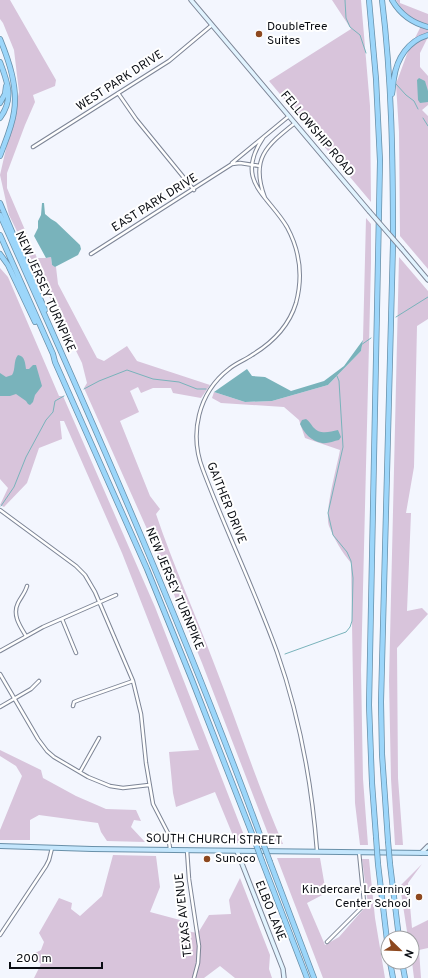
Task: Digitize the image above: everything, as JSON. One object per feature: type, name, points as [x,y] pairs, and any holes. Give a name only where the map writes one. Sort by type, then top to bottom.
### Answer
[{"type":"highway","points":[[369,0],[376,78],[380,161],[380,237],[369,705],[371,775],[378,864],[386,930]]},
{"type":"highway","points":[[382,0],[390,100],[393,169],[393,244],[381,702],[388,841],[398,930]]},
{"type":"highway","points":[[392,0],[406,16],[416,23],[428,27]]},
{"type":"highway","points":[[390,100],[394,88],[394,76],[401,56],[413,42],[428,35]]},
{"type":"highway","points":[[0,39],[6,53],[14,86],[15,107],[0,156]]},
{"type":"highway","points":[[0,62],[8,84],[9,97],[6,109],[0,118]]},
{"type":"highway","points":[[0,123],[6,114],[11,101],[10,71]]},
{"type":"highway","points":[[0,103],[6,91],[5,75]]},
{"type":"highway","points":[[0,203],[44,305],[53,334]]},
{"type":"highway","name":"NEW JERSEY TURNPIKE","points":[[0,215],[116,477],[178,623],[314,978]]},
{"type":"highway","name":"NEW JERSEY TURNPIKE","points":[[0,235],[155,586],[307,978]]},
{"type":"highway","points":[[0,254],[8,265],[55,362]]},
{"type":"main road","name":"SOUTH CHURCH STREET","points":[[0,846],[428,853]]},
{"type":"street","name":"FELLOWSHIP ROAD","points":[[191,0],[428,280]]},
{"type":"street","name":"WEST PARK DRIVE","points":[[33,146],[169,61],[212,25]]},
{"type":"street","points":[[118,93],[136,119],[194,190]]},
{"type":"street","name":"EAST PARK DRIVE","points":[[91,254],[194,190],[228,166],[289,116]]},
{"type":"street","name":"GAITHER DRIVE","points":[[266,201],[259,179],[262,157],[268,146],[295,123]]},
{"type":"street","name":"GAITHER DRIVE","points":[[263,138],[254,152],[252,165],[255,182],[260,194],[284,222],[296,249],[300,273],[296,303],[288,322],[279,334],[262,349],[222,374],[212,387],[203,402],[199,414],[196,445],[205,476],[270,635],[288,685],[313,805],[317,851]]},
{"type":"street","points":[[228,166],[236,163],[260,166]]},
{"type":"street","points":[[0,510],[71,562],[80,570],[92,586],[133,681],[141,714],[149,785],[153,804],[168,833],[170,849]]},
{"type":"street","points":[[26,636],[17,618],[16,611],[18,603],[27,586]]},
{"type":"street","points":[[0,651],[26,636],[116,595]]},
{"type":"street","points":[[62,619],[76,653]]},
{"type":"street","points":[[0,674],[43,747],[54,757],[101,783],[118,788],[149,785]]},
{"type":"street","points":[[0,707],[31,689],[39,681]]},
{"type":"street","points":[[73,706],[74,702],[133,681]]},
{"type":"street","points":[[80,772],[99,738]]},
{"type":"street","points":[[421,853],[428,846]]},
{"type":"street","points":[[0,935],[46,866],[52,847]]},
{"type":"street","name":"TEXAS AVENUE","points":[[187,850],[189,879],[199,946],[198,963],[194,978]]},
{"type":"street","name":"ELBO LANE","points":[[237,850],[282,969],[284,978]]},
{"type":"street","points":[[326,942],[363,906],[364,902],[359,852]]},
{"type":"shaded area","points":[[0,0],[10,0],[56,80],[55,86],[33,95],[35,102],[7,173],[7,188],[37,258],[51,257],[52,265],[56,267],[58,284],[97,358],[104,361],[127,346],[137,361],[210,385],[201,398],[173,393],[171,388],[153,388],[141,393],[138,387],[130,391],[139,412],[120,421],[150,496],[160,509],[156,514],[283,844],[272,844],[202,663],[151,538],[84,388],[87,383],[82,363],[9,215],[0,175],[19,92],[14,50],[0,19]]},
{"type":"shaded area","points":[[332,0],[361,0],[370,106],[371,202],[269,81],[351,29]]},
{"type":"shaded area","points":[[396,0],[400,0],[400,3],[428,14],[428,37],[420,53],[420,67],[428,76],[428,105],[422,110],[428,116],[428,269],[400,236],[399,132],[396,84],[407,54],[422,24],[404,13]]},
{"type":"shaded area","points":[[366,218],[371,224],[371,263],[361,670],[363,779],[368,845],[360,845],[355,803],[351,563],[336,541],[329,526],[328,519],[329,500],[340,450],[305,438],[299,420],[284,407],[221,403],[212,398],[214,392],[245,402],[272,401],[328,385],[361,351],[363,340]]},
{"type":"shaded area","points":[[399,257],[428,291],[428,319],[417,326],[414,467],[406,513],[411,513],[407,611],[422,608],[428,614],[397,648],[398,778],[403,845],[395,845],[391,779],[389,681]]},
{"type":"shaded area","points":[[0,268],[8,277],[59,396],[63,396],[155,607],[247,843],[236,843],[215,792],[176,807],[173,793],[169,752],[199,750],[122,553],[64,421],[60,421],[62,439],[39,448],[27,483],[4,507],[0,505],[8,488],[0,479]]},
{"type":"shaded area","points":[[0,750],[41,770],[43,778],[76,796],[106,809],[136,810],[141,821],[134,820],[131,827],[145,842],[107,841],[101,832],[98,823],[39,815],[30,820],[30,840],[0,840],[0,830],[22,776],[16,766],[0,756]]},
{"type":"shaded area","points":[[113,855],[156,856],[160,887],[150,912],[180,920],[179,930],[198,933],[209,915],[231,914],[229,900],[240,878],[270,955],[269,969],[272,978],[235,978],[220,966],[204,978],[34,978],[41,964],[31,955],[41,950],[44,942],[39,933],[59,898],[72,903],[71,909],[80,916],[102,896]]},
{"type":"shaded area","points":[[277,858],[320,858],[326,893],[307,903],[325,945],[339,937],[368,904],[362,859],[369,859],[375,918],[380,948],[380,970],[384,970],[385,978],[323,978]]},
{"type":"shaded area","points":[[422,864],[408,883],[412,928],[428,920],[428,948],[420,950],[420,930],[407,930],[400,886]]},
{"type":"shaded area","points":[[420,964],[421,978],[414,978],[413,970],[420,970]]},
{"type":"water","points":[[419,78],[425,81],[428,91],[428,102],[420,103],[418,100],[417,80]]},
{"type":"water","points":[[42,203],[44,203],[45,214],[56,222],[80,245],[81,249],[78,255],[55,267],[52,265],[51,257],[46,258],[34,236],[38,228]]},
{"type":"water","points":[[363,340],[361,351],[328,385],[272,401],[245,402],[214,392],[247,369],[252,376],[265,377],[291,391],[324,381],[344,366]]},
{"type":"water","points":[[18,355],[23,358],[26,369],[36,365],[42,386],[30,405],[16,394],[10,396],[0,396],[0,373],[6,377],[12,375]]},
{"type":"water","points":[[306,419],[316,430],[331,432],[338,430],[341,437],[339,440],[326,443],[314,440],[306,433],[300,424],[302,420]]},
{"type":"waterway","points":[[345,0],[346,18],[350,27],[360,35],[366,53]]},
{"type":"waterway","points":[[396,84],[414,101],[418,109]]},
{"type":"waterway","points":[[423,118],[428,126]]},
{"type":"waterway","points":[[396,317],[428,297]]},
{"type":"waterway","points":[[361,345],[371,338]]},
{"type":"waterway","points":[[84,389],[99,381],[127,370],[153,379],[179,382],[197,389],[206,389]]},
{"type":"waterway","points":[[285,654],[346,632],[352,621],[353,578],[351,561],[347,552],[333,535],[328,513],[343,447],[339,381],[337,376]]},
{"type":"waterway","points":[[1,506],[14,487],[26,457],[46,420],[53,412],[55,401],[64,396]]},
{"type":"place","name":"DoubleTree Suites","points":[[259,34]]},
{"type":"place","name":"Sunoco","points":[[207,859]]},
{"type":"place","name":"Kindercare Learning Center School","points":[[419,897]]}]
